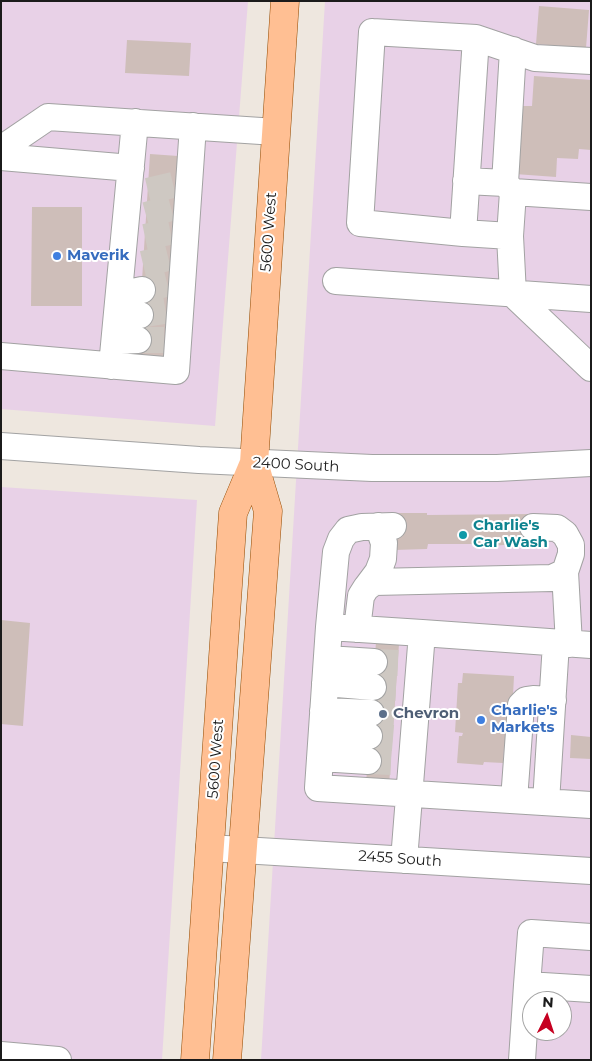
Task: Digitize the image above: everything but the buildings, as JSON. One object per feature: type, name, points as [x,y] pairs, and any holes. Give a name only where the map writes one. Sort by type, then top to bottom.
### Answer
[{"type":"main road","name":"5600 West","points":[[195,1060],[234,513],[254,463],[285,1]]},
{"type":"main road","name":"5600 West","points":[[227,1060],[268,510],[254,463]]},
{"type":"street","points":[[510,236],[360,224],[372,32],[476,38],[535,58],[591,62]]},
{"type":"street","points":[[463,233],[476,38]]},
{"type":"street","points":[[513,50],[509,188],[514,294],[591,368]]},
{"type":"street","points":[[1,149],[48,117],[276,132]]},
{"type":"street","points":[[126,324],[136,217],[131,168],[135,122]]},
{"type":"street","points":[[126,324],[176,371],[173,340],[176,282],[181,218],[193,126]]},
{"type":"street","points":[[1,157],[131,168]]},
{"type":"street","points":[[466,181],[591,197]]},
{"type":"street","points":[[336,281],[591,299]]},
{"type":"street","points":[[1,356],[126,324]]},
{"type":"street","name":"2400 South","points":[[1,446],[254,463],[412,469],[591,463]]},
{"type":"street","points":[[357,629],[361,596],[378,572],[384,559],[385,526],[362,526],[348,530],[341,539],[336,552],[318,788],[591,805]]},
{"type":"street","points":[[533,526],[557,528],[565,534],[570,545],[571,554],[564,572],[572,644],[553,700],[546,802]]},
{"type":"street","points":[[366,588],[374,582],[385,581],[552,578],[564,572]]},
{"type":"street","points":[[329,627],[572,644]]},
{"type":"street","points":[[404,860],[409,794],[392,738],[396,676],[422,633]]},
{"type":"street","points":[[326,671],[396,676]]},
{"type":"street","points":[[514,800],[521,705],[526,700],[533,698],[553,700]]},
{"type":"street","points":[[321,734],[392,738]]},
{"type":"street","points":[[321,734],[392,738]]},
{"type":"street","name":"2455 South","points":[[209,848],[404,860],[590,866]]},
{"type":"street","points":[[522,1060],[531,933],[591,937]]},
{"type":"street","points":[[527,985],[591,989]]},
{"type":"street","points":[[1,1056],[58,1060]]},
{"type":"shaded area","points":[[1,1],[248,1],[215,426],[1,409]]},
{"type":"shaded area","points":[[325,1],[591,1],[591,1060],[261,1060]]},
{"type":"shaded area","points":[[1,487],[197,500],[162,1060],[1,1060]]},
{"type":"tunnel","points":[[148,191],[177,184]]},
{"type":"tunnel","points":[[146,215],[175,207]]},
{"type":"tunnel","points":[[145,237],[174,231]]},
{"type":"tunnel","points":[[143,264],[172,257]]},
{"type":"tunnel","points":[[142,290],[170,283]]},
{"type":"tunnel","points":[[140,315],[169,310]]},
{"type":"tunnel","points":[[138,340],[167,340]]},
{"type":"tunnel","points":[[374,662],[398,663]]},
{"type":"tunnel","points":[[373,687],[396,688]]},
{"type":"tunnel","points":[[371,713],[394,714]]},
{"type":"tunnel","points":[[369,736],[393,738]]},
{"type":"tunnel","points":[[368,761],[391,762]]},
{"type":"place","name":"Maverik","points":[[57,256]]},
{"type":"place","name":"Charlie's Car Wash","points":[[463,535]]},
{"type":"place","name":"Chevron","points":[[383,714]]},
{"type":"place","name":"Charlie's Markets","points":[[481,720]]}]
